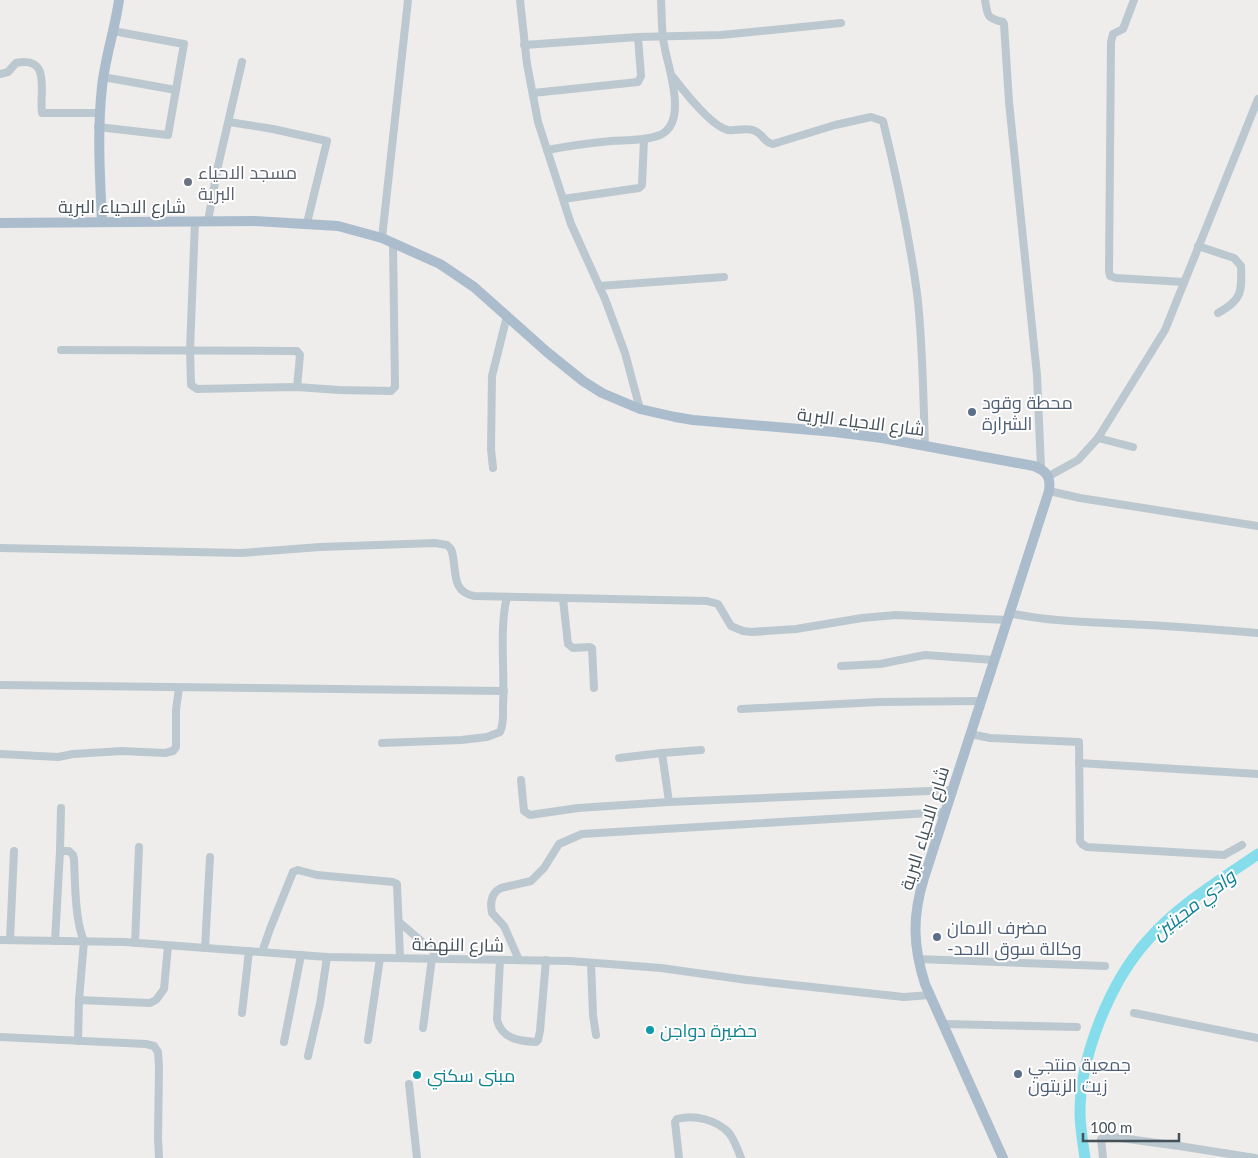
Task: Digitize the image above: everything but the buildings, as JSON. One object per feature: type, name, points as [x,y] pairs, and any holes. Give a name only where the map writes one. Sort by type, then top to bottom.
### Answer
[{"type":"main road","points":[[102,222],[99,113],[103,77],[120,0]]},
{"type":"main road","name":"شارع الاحياء البرية","points":[[0,223],[255,221],[338,226],[382,238],[440,264],[474,287],[547,352],[588,384],[602,393],[640,409],[684,419],[835,432],[925,445],[1041,468]]},
{"type":"main road","points":[[1041,468],[1049,476]]},
{"type":"main road","name":"شارع الاحياء البرية","points":[[1001,1158],[930,995],[918,959],[914,928],[917,905],[924,878],[1049,491],[1049,476]]},
{"type":"street","points":[[382,238],[408,0]]},
{"type":"street","points":[[520,0],[524,45],[538,122],[571,224],[599,286],[625,353],[640,409]]},
{"type":"street","points":[[547,150],[587,143],[644,139],[662,134],[672,122],[674,107],[672,77],[664,48],[661,0]]},
{"type":"street","points":[[985,0],[990,17],[994,21],[1003,22],[1004,24],[1009,102],[1037,375],[1041,468]]},
{"type":"street","points":[[1134,0],[1123,29],[1113,34],[1110,42],[1108,271],[1110,276],[1116,278],[1184,282]]},
{"type":"street","points":[[524,45],[780,30],[841,24]]},
{"type":"street","points":[[98,127],[168,136],[184,44],[113,31]]},
{"type":"street","points":[[533,94],[638,82],[641,76],[638,37]]},
{"type":"street","points":[[0,74],[8,72],[16,63],[29,62],[39,68],[42,74],[42,113],[99,113]]},
{"type":"street","points":[[208,221],[218,166],[242,62]]},
{"type":"street","points":[[103,77],[176,90]]},
{"type":"street","points":[[672,77],[714,122],[727,130],[752,130],[760,134],[768,143],[773,144],[835,125],[871,117],[882,121],[893,163],[917,295],[925,445]]},
{"type":"street","points":[[1049,476],[1078,460],[1098,438],[1165,330],[1258,99]]},
{"type":"street","points":[[229,122],[273,129],[327,141],[307,224]]},
{"type":"street","points":[[563,199],[639,188],[642,185],[644,139]]},
{"type":"street","points":[[195,221],[190,350],[191,385],[197,389],[297,387],[392,391],[394,389],[394,243]]},
{"type":"street","points":[[1198,246],[1234,258],[1241,266],[1241,290],[1232,305],[1218,313]]},
{"type":"street","points":[[599,286],[724,277]]},
{"type":"street","points":[[492,468],[492,376],[507,316]]},
{"type":"street","points":[[61,350],[297,351],[300,355],[297,387]]},
{"type":"street","points":[[1098,438],[1133,447]]},
{"type":"street","points":[[1049,491],[1080,498],[1258,526]]},
{"type":"street","points":[[0,548],[242,553],[320,546],[442,543],[451,549],[458,584],[466,594],[563,599],[707,601],[718,604],[731,626],[751,632],[796,629],[862,618],[896,615],[1008,616],[1074,622],[1146,624],[1258,633]]},
{"type":"street","points":[[382,744],[461,740],[496,734],[502,728],[506,597]]},
{"type":"street","points":[[563,599],[568,644],[570,647],[590,646],[592,648],[594,688]]},
{"type":"street","points":[[841,666],[880,664],[925,655],[994,660]]},
{"type":"street","points":[[0,685],[504,691]]},
{"type":"street","points":[[0,754],[58,756],[122,751],[165,753],[173,751],[176,747],[178,688]]},
{"type":"street","points":[[741,709],[981,700]]},
{"type":"street","points":[[970,734],[990,738],[1076,740],[1079,742],[1080,841],[1083,846],[1224,855],[1242,845]]},
{"type":"street","points":[[619,758],[701,750]]},
{"type":"street","points":[[662,754],[669,802]]},
{"type":"street","points":[[1079,763],[1258,774]]},
{"type":"street","points":[[522,780],[524,811],[530,815],[578,808],[669,802],[953,790]]},
{"type":"street","points":[[55,941],[61,808]]},
{"type":"street","points":[[519,960],[504,926],[492,913],[492,898],[496,890],[531,881],[544,868],[559,844],[582,834],[946,812]]},
{"type":"street","points":[[135,943],[139,847]]},
{"type":"street","points":[[10,940],[14,851]]},
{"type":"street","points":[[60,851],[69,852],[73,855],[76,899],[81,935],[84,941],[78,1040]]},
{"type":"street","points":[[205,948],[210,857]]},
{"type":"street","points":[[262,952],[295,870],[317,875],[393,882],[397,884],[400,957]]},
{"type":"street","points":[[399,922],[441,958]]},
{"type":"street","name":"شارع النهضة","points":[[0,940],[135,943],[327,958],[400,957],[546,960],[669,969],[747,980],[904,997],[930,995]]},
{"type":"street","points":[[79,1000],[150,1003],[156,1000],[164,989],[168,946]]},
{"type":"street","points":[[242,1012],[249,952]]},
{"type":"street","points":[[284,1042],[300,956]]},
{"type":"street","points":[[308,1056],[320,1004],[327,958]]},
{"type":"street","points":[[368,1040],[380,958]]},
{"type":"street","points":[[423,1028],[432,958]]},
{"type":"street","points":[[918,959],[1104,966]]},
{"type":"street","points":[[500,960],[497,1020],[499,1027],[504,1034],[512,1038],[520,1041],[536,1042],[540,1031],[546,960]]},
{"type":"street","points":[[591,963],[593,1015],[596,1035]]},
{"type":"street","points":[[1134,1013],[1258,1038]]},
{"type":"street","points":[[944,1024],[1076,1027]]},
{"type":"street","points":[[0,1037],[146,1044],[156,1048],[159,1067],[159,1158]]},
{"type":"street","points":[[410,1084],[417,1158]]},
{"type":"street","points":[[679,1158],[675,1122],[681,1118],[701,1118],[712,1122],[728,1132],[741,1158]]},
{"type":"street","points":[[1103,1158],[1101,1139],[1106,1136],[1254,1158]]},
{"type":"waterway","name":"وادي مجينين","points":[[1085,1158],[1080,1112],[1085,1068],[1100,1021],[1121,977],[1147,941],[1172,916],[1258,854]]},
{"type":"place","name":"مسجد الاحياء البرية","points":[[188,182]]},
{"type":"place","name":"محطة وقود الشرارة","points":[[972,412]]},
{"type":"place","name":"مضرف الامان -وكالة سوق الاحد","points":[[937,937]]},
{"type":"place","name":"حضيرة دواجن","points":[[650,1030]]},
{"type":"place","name":"جمعية منتجي زيت الزيتون","points":[[1018,1074]]},
{"type":"place","name":"مبنى سكني","points":[[417,1075]]}]
